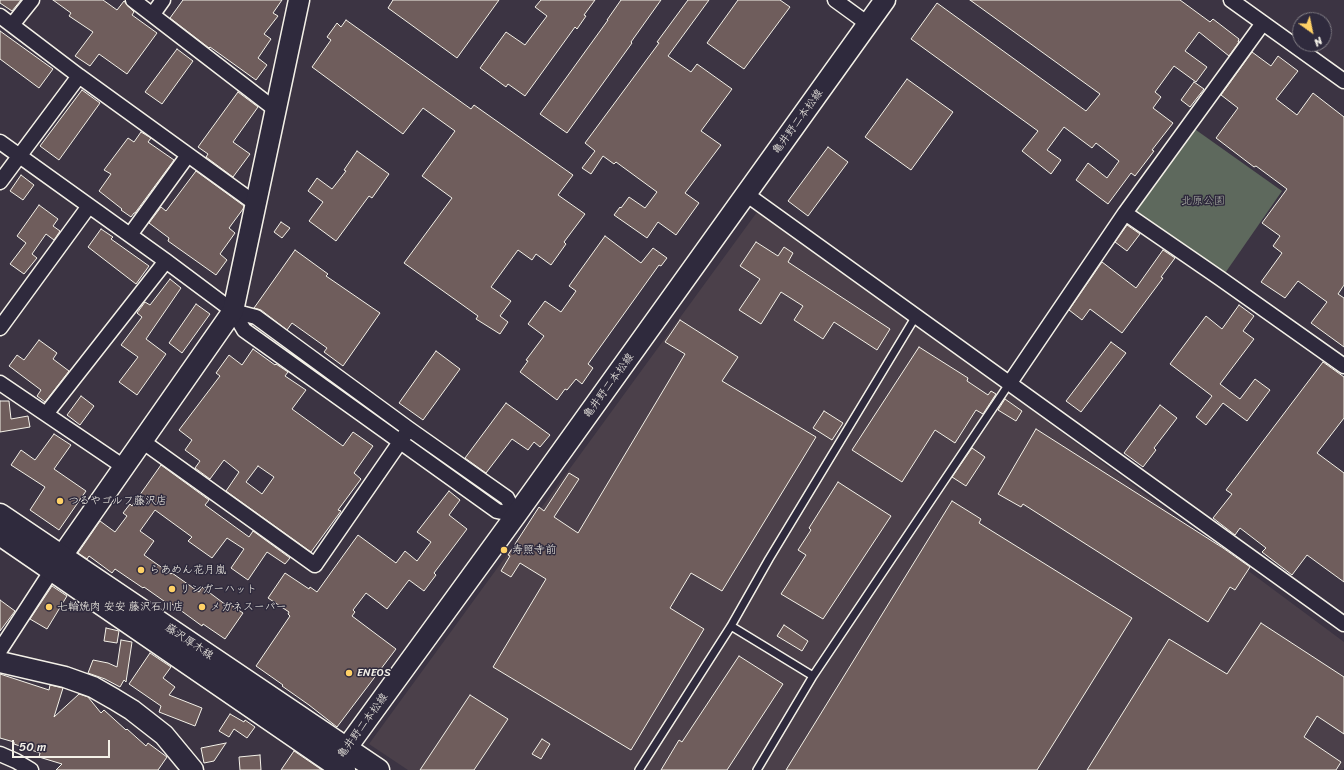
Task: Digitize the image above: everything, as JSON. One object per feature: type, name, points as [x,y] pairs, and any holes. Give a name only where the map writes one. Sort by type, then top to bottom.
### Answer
[{"type":"main road","name":"藤沢厚木線","points":[[0,515],[56,563],[339,763],[378,770]]},
{"type":"main road","name":"藤沢厚木線","points":[[0,534],[56,563]]},
{"type":"street","points":[[12,25],[32,0]]},
{"type":"street","points":[[133,0],[276,110]]},
{"type":"street","points":[[153,14],[163,0]]},
{"type":"street","points":[[0,650],[56,563],[233,311],[298,0]]},
{"type":"street","points":[[835,0],[868,24]]},
{"type":"street","name":"亀井野二本松線","points":[[339,763],[885,0]]},
{"type":"street","points":[[1231,0],[1342,75]]},
{"type":"street","points":[[0,16],[79,76],[256,204]]},
{"type":"street","points":[[1009,384],[1125,213],[1263,23]]},
{"type":"street","points":[[0,182],[79,76]]},
{"type":"street","points":[[0,142],[233,311],[256,317],[409,429],[508,498],[516,515]]},
{"type":"street","points":[[130,235],[188,155]]},
{"type":"street","points":[[746,194],[1344,624]]},
{"type":"street","points":[[0,328],[89,206]]},
{"type":"street","points":[[1125,213],[1344,366]]},
{"type":"street","points":[[46,414],[166,261]]},
{"type":"street","points":[[233,311],[244,330],[497,511],[516,515]]},
{"type":"street","points":[[0,383],[124,467]]},
{"type":"street","points":[[142,441],[315,565],[409,429]]},
{"type":"street","points":[[0,662],[66,677],[93,687],[132,710],[164,735],[190,769]]},
{"type":"street","points":[[0,754],[31,770]]},
{"type":"lane","points":[[639,770],[731,626],[769,559],[916,316]]},
{"type":"lane","points":[[757,770],[814,676],[1009,384]]},
{"type":"lane","points":[[731,626],[814,676]]},
{"type":"shaded area","points":[[760,208],[1344,642],[1344,767],[1342,770],[408,770],[369,744]]},
{"type":"green space","name":"北原公園","points":[[1189,125],[1282,191],[1221,279],[1125,213]]},
{"type":"building","points":[[0,0],[21,0],[12,11],[0,3]]},
{"type":"building","points":[[53,0],[103,0],[117,10],[124,1],[134,12],[132,15],[157,33],[127,74],[99,54],[90,66],[75,56],[93,32],[69,16],[71,13]]},
{"type":"building","points":[[183,0],[282,0],[273,13],[278,16],[264,34],[271,39],[258,58],[267,65],[256,80],[210,47],[209,48],[170,18]]},
{"type":"building","points":[[393,0],[499,0],[457,58],[388,8]]},
{"type":"building","points":[[541,0],[595,0],[584,15],[586,16],[577,29],[575,27],[525,96],[508,84],[506,87],[480,68],[506,32],[525,45],[547,16],[535,7]]},
{"type":"building","points":[[621,0],[661,0],[567,133],[540,114]]},
{"type":"building","points":[[688,0],[709,0],[668,56],[691,72],[697,64],[732,89],[701,131],[721,145],[685,193],[699,203],[676,235],[658,222],[647,238],[614,215],[629,197],[645,208],[657,192],[616,162],[614,164],[603,156],[591,174],[582,168],[595,151],[585,143],[659,43],[657,42]]},
{"type":"building","points":[[738,0],[780,0],[790,7],[744,69],[707,43]]},
{"type":"building","points":[[970,0],[1180,0],[1210,22],[1213,19],[1239,39],[1239,42],[1229,56],[1199,32],[1185,51],[1207,67],[1196,82],[1174,66],[1155,92],[1161,97],[1153,108],[1173,123],[1152,150],[1154,151],[1135,176],[1131,173],[1108,204],[1076,180],[1088,163],[1107,178],[1119,161],[1096,143],[1092,148],[1064,127],[1047,150],[1061,160],[1051,174],[1022,151],[1038,131],[911,39],[937,3],[1086,111],[1100,94]]},
{"type":"building","points":[[346,20],[471,109],[474,105],[573,175],[558,195],[585,214],[564,242],[566,244],[551,265],[536,254],[532,260],[518,250],[491,287],[511,301],[500,316],[508,322],[500,334],[476,319],[478,316],[404,263],[452,198],[422,176],[455,131],[423,108],[403,134],[312,67],[331,40],[327,37],[337,23],[341,27]]},
{"type":"building","points":[[0,31],[53,69],[39,88],[0,59]]},
{"type":"building","points":[[177,49],[193,61],[162,104],[145,92]]},
{"type":"building","points":[[1252,52],[1271,66],[1278,56],[1298,71],[1276,99],[1297,115],[1313,93],[1344,117],[1344,285],[1338,294],[1344,298],[1344,347],[1311,323],[1327,302],[1298,281],[1285,298],[1261,282],[1282,253],[1273,246],[1280,236],[1262,223],[1287,189],[1256,166],[1254,167],[1216,138],[1238,108],[1221,95]]},
{"type":"building","points":[[907,79],[953,112],[911,170],[865,137]]},
{"type":"building","points":[[1194,82],[1204,89],[1190,107],[1181,100]]},
{"type":"building","points":[[82,90],[100,103],[59,160],[40,146]]},
{"type":"building","points":[[238,92],[258,107],[233,142],[250,154],[233,177],[206,157],[208,154],[198,147]]},
{"type":"building","points":[[141,132],[151,138],[148,142],[174,160],[131,217],[99,191],[111,174],[104,170],[128,138],[134,142]]},
{"type":"building","points":[[828,147],[848,162],[808,216],[788,201]]},
{"type":"building","points":[[357,151],[389,174],[372,198],[369,196],[336,241],[309,221],[323,202],[308,191],[317,178],[332,189],[346,171],[344,170]]},
{"type":"building","points":[[196,171],[244,206],[229,228],[235,233],[220,254],[227,260],[216,275],[168,241],[169,238],[149,223],[161,207],[166,211]]},
{"type":"building","points":[[21,175],[34,185],[23,200],[10,191]]},
{"type":"building","points":[[39,205],[58,219],[53,226],[60,231],[54,240],[46,234],[32,254],[37,258],[24,274],[10,264],[26,243],[17,236]]},
{"type":"building","points":[[281,222],[290,228],[282,238],[274,232]]},
{"type":"building","points":[[1127,225],[1140,234],[1127,251],[1115,242]]},
{"type":"building","points":[[101,229],[113,237],[111,239],[149,266],[136,284],[88,247]]},
{"type":"building","points":[[605,236],[641,263],[653,248],[667,258],[661,266],[659,265],[588,364],[593,368],[582,384],[576,379],[567,390],[565,389],[557,400],[520,372],[528,361],[526,360],[544,336],[528,324],[545,301],[561,312],[576,291],[569,286]]},
{"type":"building","points":[[756,242],[778,256],[784,247],[793,253],[788,262],[890,329],[877,350],[834,322],[823,339],[794,320],[803,306],[781,292],[761,324],[739,310],[760,279],[740,266]]},
{"type":"building","points":[[295,250],[328,274],[326,276],[380,313],[343,366],[324,352],[327,348],[292,323],[287,330],[261,310],[254,308]]},
{"type":"building","points":[[1163,250],[1175,258],[1161,277],[1163,278],[1122,333],[1090,309],[1082,320],[1069,310],[1102,262],[1136,288]]},
{"type":"building","points":[[170,279],[181,288],[146,339],[166,354],[137,395],[119,382],[138,357],[121,345],[142,317],[137,313],[145,302],[150,305]]},
{"type":"building","points":[[196,304],[210,314],[182,353],[169,343]]},
{"type":"building","points":[[1239,305],[1254,316],[1243,331],[1254,339],[1220,384],[1240,399],[1255,379],[1270,390],[1247,421],[1223,403],[1206,425],[1196,417],[1212,396],[1170,364],[1206,316],[1222,329]]},
{"type":"building","points":[[680,320],[738,357],[722,381],[816,437],[722,591],[691,573],[670,608],[704,629],[631,750],[493,667],[546,579],[520,563],[511,577],[501,571],[510,556],[508,555],[539,507],[544,511],[569,473],[579,479],[554,517],[578,533],[685,354],[665,342]]},
{"type":"building","points":[[39,340],[57,353],[53,359],[69,371],[45,402],[37,396],[41,390],[9,366],[17,355],[24,360]]},
{"type":"building","points":[[1111,342],[1126,353],[1081,412],[1066,401]]},
{"type":"building","points":[[919,347],[968,378],[967,381],[988,395],[991,391],[996,394],[983,414],[976,410],[955,443],[935,430],[902,482],[852,450]]},
{"type":"building","points":[[253,349],[275,365],[276,364],[288,372],[285,376],[306,390],[292,409],[343,446],[353,432],[373,446],[354,473],[361,479],[338,510],[341,511],[311,552],[226,491],[239,472],[224,460],[210,479],[195,468],[200,461],[185,450],[192,440],[179,430],[220,376],[216,373],[229,355],[242,365]],"holes":[[[258,466],[274,477],[262,494],[246,482]]]},
{"type":"building","points":[[436,351],[460,369],[423,420],[399,403]]},
{"type":"building","points":[[1323,362],[1344,377],[1344,418],[1317,453],[1344,473],[1344,582],[1307,555],[1292,575],[1262,552],[1266,548],[1240,528],[1235,535],[1213,518],[1232,494],[1226,490]]},
{"type":"building","points":[[81,396],[94,406],[80,425],[67,415]]},
{"type":"building","points":[[1005,399],[1022,411],[1016,421],[998,410]]},
{"type":"building","points":[[0,401],[9,401],[11,419],[28,416],[30,427],[0,432]]},
{"type":"building","points":[[506,403],[550,435],[540,447],[534,442],[528,450],[512,439],[486,473],[465,458]]},
{"type":"building","points":[[1160,405],[1177,418],[1154,448],[1156,450],[1143,467],[1124,453]]},
{"type":"building","points":[[824,411],[843,423],[832,440],[813,428]]},
{"type":"building","points":[[1036,429],[1223,548],[1250,567],[1235,590],[1230,587],[1208,622],[1023,504],[1021,507],[998,494]]},
{"type":"building","points":[[54,434],[71,445],[54,469],[86,491],[59,530],[30,510],[45,487],[11,465],[21,450],[35,460]]},
{"type":"building","points":[[972,448],[985,457],[966,486],[952,477]]},
{"type":"building","points":[[161,465],[209,500],[205,505],[249,537],[253,531],[290,558],[285,564],[267,552],[248,580],[231,568],[244,549],[227,538],[212,558],[188,541],[192,537],[155,510],[140,531],[154,541],[144,555],[199,592],[202,587],[226,605],[228,603],[243,613],[225,639],[203,624],[202,626],[172,604],[171,606],[115,569],[112,573],[89,556],[87,559],[78,553],[100,521],[115,532],[127,516],[123,513],[130,504],[132,506]]},
{"type":"building","points":[[838,482],[891,516],[823,619],[781,594],[806,555],[798,550],[811,530],[809,528]]},
{"type":"building","points":[[449,491],[460,500],[449,515],[467,529],[434,573],[436,575],[424,591],[409,580],[387,609],[366,593],[353,610],[355,612],[352,616],[396,649],[337,727],[256,666],[290,616],[288,614],[289,612],[268,598],[285,573],[309,589],[310,587],[317,592],[358,535],[396,563],[405,551],[417,561],[431,542],[417,532]]},
{"type":"building","points":[[952,501],[981,519],[979,523],[1132,618],[1037,770],[786,770]]},
{"type":"building","name":"七輪焼肉 安安 藤沢石川店","points":[[52,586],[67,596],[47,629],[30,619]]},
{"type":"building","points":[[0,600],[15,611],[0,631]]},
{"type":"building","points":[[1261,623],[1344,677],[1344,734],[1317,716],[1304,737],[1341,762],[1336,770],[1087,770],[1169,639],[1227,674]]},
{"type":"building","points":[[784,625],[808,641],[802,651],[777,636]]},
{"type":"building","points":[[106,628],[119,631],[117,643],[104,641]]},
{"type":"building","points":[[121,640],[132,642],[126,682],[124,680],[120,687],[105,679],[88,673],[93,660],[108,663],[117,667]]},
{"type":"building","points":[[150,653],[171,667],[163,678],[175,687],[169,695],[202,708],[195,726],[159,712],[161,706],[129,684]]},
{"type":"building","points":[[739,656],[783,684],[727,770],[661,770],[679,740],[682,742]]},
{"type":"building","points":[[0,674],[49,690],[50,685],[63,688],[54,717],[79,694],[88,697],[101,713],[104,710],[146,746],[148,743],[167,757],[158,770],[56,770],[62,764],[39,757],[40,753],[0,738]]},
{"type":"building","points":[[470,695],[508,719],[474,770],[420,770]]},
{"type":"building","points":[[230,714],[244,722],[245,720],[255,727],[247,738],[234,729],[229,737],[219,731]]},
{"type":"building","points":[[542,739],[550,744],[541,759],[532,754]]},
{"type":"building","points":[[226,743],[214,761],[204,763],[201,748]]},
{"type":"building","points":[[294,751],[322,770],[281,770]]},
{"type":"building","points":[[260,755],[261,770],[240,770],[239,757]]},
{"type":"place","name":"つるやゴルフ藤沢店","points":[[60,501]]},
{"type":"place","name":"寿照寺前","points":[[504,550]]},
{"type":"place","name":"らあめん花月嵐","points":[[141,570]]},
{"type":"place","name":"リンガーハット","points":[[172,589]]},
{"type":"place","name":"七輪焼肉 安安 藤沢石川店","points":[[49,607]]},
{"type":"place","name":"メガネスーパー","points":[[202,607]]},
{"type":"place","name":"ENEOS","points":[[349,673]]}]
